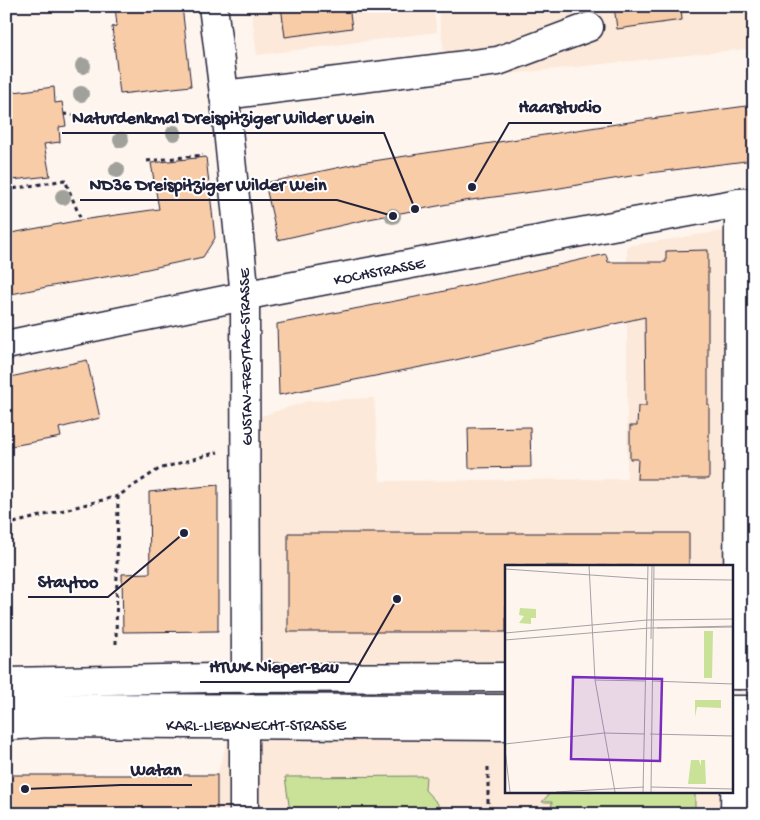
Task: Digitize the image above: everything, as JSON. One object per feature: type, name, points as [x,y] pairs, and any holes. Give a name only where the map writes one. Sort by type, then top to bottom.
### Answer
[{"type":"street","name":"GUSTAV-FREYTAG-STRASSE","points":[[213,6],[231,152],[245,296],[246,679]]},
{"type":"street","points":[[224,95],[498,61],[590,27]]},
{"type":"street","points":[[742,684],[746,462],[747,203]]},
{"type":"street","name":"KOCHSTRASSE","points":[[6,345],[245,296],[614,225],[747,203]]},
{"type":"street","points":[[6,682],[505,677]]},
{"type":"street","points":[[6,694],[505,696]]},
{"type":"street","points":[[6,708],[505,709]]},
{"type":"street","points":[[735,814],[741,721]]},
{"type":"street","name":"KARL-LIEBKNECHT-STRASSE","points":[[6,726],[46,723],[505,726]]},
{"type":"street","points":[[244,724],[244,814]]},
{"type":"path","points":[[64,114],[81,116]]},
{"type":"path","points":[[147,161],[231,152]]},
{"type":"path","points":[[6,190],[65,180],[81,220]]},
{"type":"path","points":[[6,525],[118,496],[159,469],[227,449],[246,446]]},
{"type":"path","points":[[116,644],[118,496]]},
{"type":"path","points":[[488,767],[488,807]]},
{"type":"shaded area","points":[[251,6],[433,6],[437,32],[257,55]]},
{"type":"shaded area","points":[[438,6],[754,6],[754,48],[500,75],[496,48],[444,53]]},
{"type":"shaded area","points":[[754,226],[754,647],[732,648],[732,565],[505,565],[505,792],[719,792],[719,814],[45,814],[45,776],[217,775],[259,637],[255,418],[308,401],[374,398],[380,481],[627,479],[627,246]]},
{"type":"green space","points":[[426,776],[425,790],[438,804],[438,812],[290,812],[285,777]]},
{"type":"green space","points":[[551,792],[695,792],[695,812],[551,811],[552,802],[542,802]]},
{"type":"building","points":[[115,6],[182,6],[191,86],[120,94],[112,27],[117,26]]},
{"type":"building","points":[[281,6],[349,6],[352,28],[285,37]]},
{"type":"building","points":[[614,6],[681,6],[682,20],[617,29]]},
{"type":"building","points":[[54,87],[55,103],[62,102],[66,126],[59,127],[60,142],[44,144],[50,176],[12,180],[6,133],[6,93]]},
{"type":"building","points":[[754,105],[754,160],[649,173],[554,189],[464,201],[369,219],[278,240],[265,183],[360,163]]},
{"type":"building","points":[[206,157],[215,238],[203,257],[129,273],[6,295],[6,234],[81,220],[159,209],[151,163]]},
{"type":"building","points":[[708,250],[709,479],[637,479],[638,459],[630,459],[630,426],[637,426],[638,406],[646,406],[645,317],[451,361],[279,395],[277,324],[436,293],[606,254],[608,262],[666,262],[666,251]]},
{"type":"building","points":[[87,360],[100,418],[59,428],[61,437],[6,447],[6,378]]},
{"type":"building","points":[[530,427],[531,467],[469,468],[468,428]]},
{"type":"building","points":[[218,485],[218,631],[123,632],[122,574],[150,573],[149,492]]},
{"type":"building","points":[[288,533],[689,533],[689,565],[505,565],[505,632],[288,632]]},
{"type":"building","points":[[6,775],[217,775],[217,814],[6,814]]},
{"type":"place","name":"Haarstudio","points":[[472,187]]},
{"type":"place","name":"Naturdenkmal Dreispitziger Wilder Wein","points":[[415,209]]},
{"type":"place","name":"ND36 Dreispitziger Wilder Wein","points":[[393,216]]},
{"type":"place","name":"Staytoo","points":[[184,533]]},
{"type":"place","name":"HTWK Nieper-Bau","points":[[397,599]]},
{"type":"place","name":"Watan","points":[[25,789]]}]
